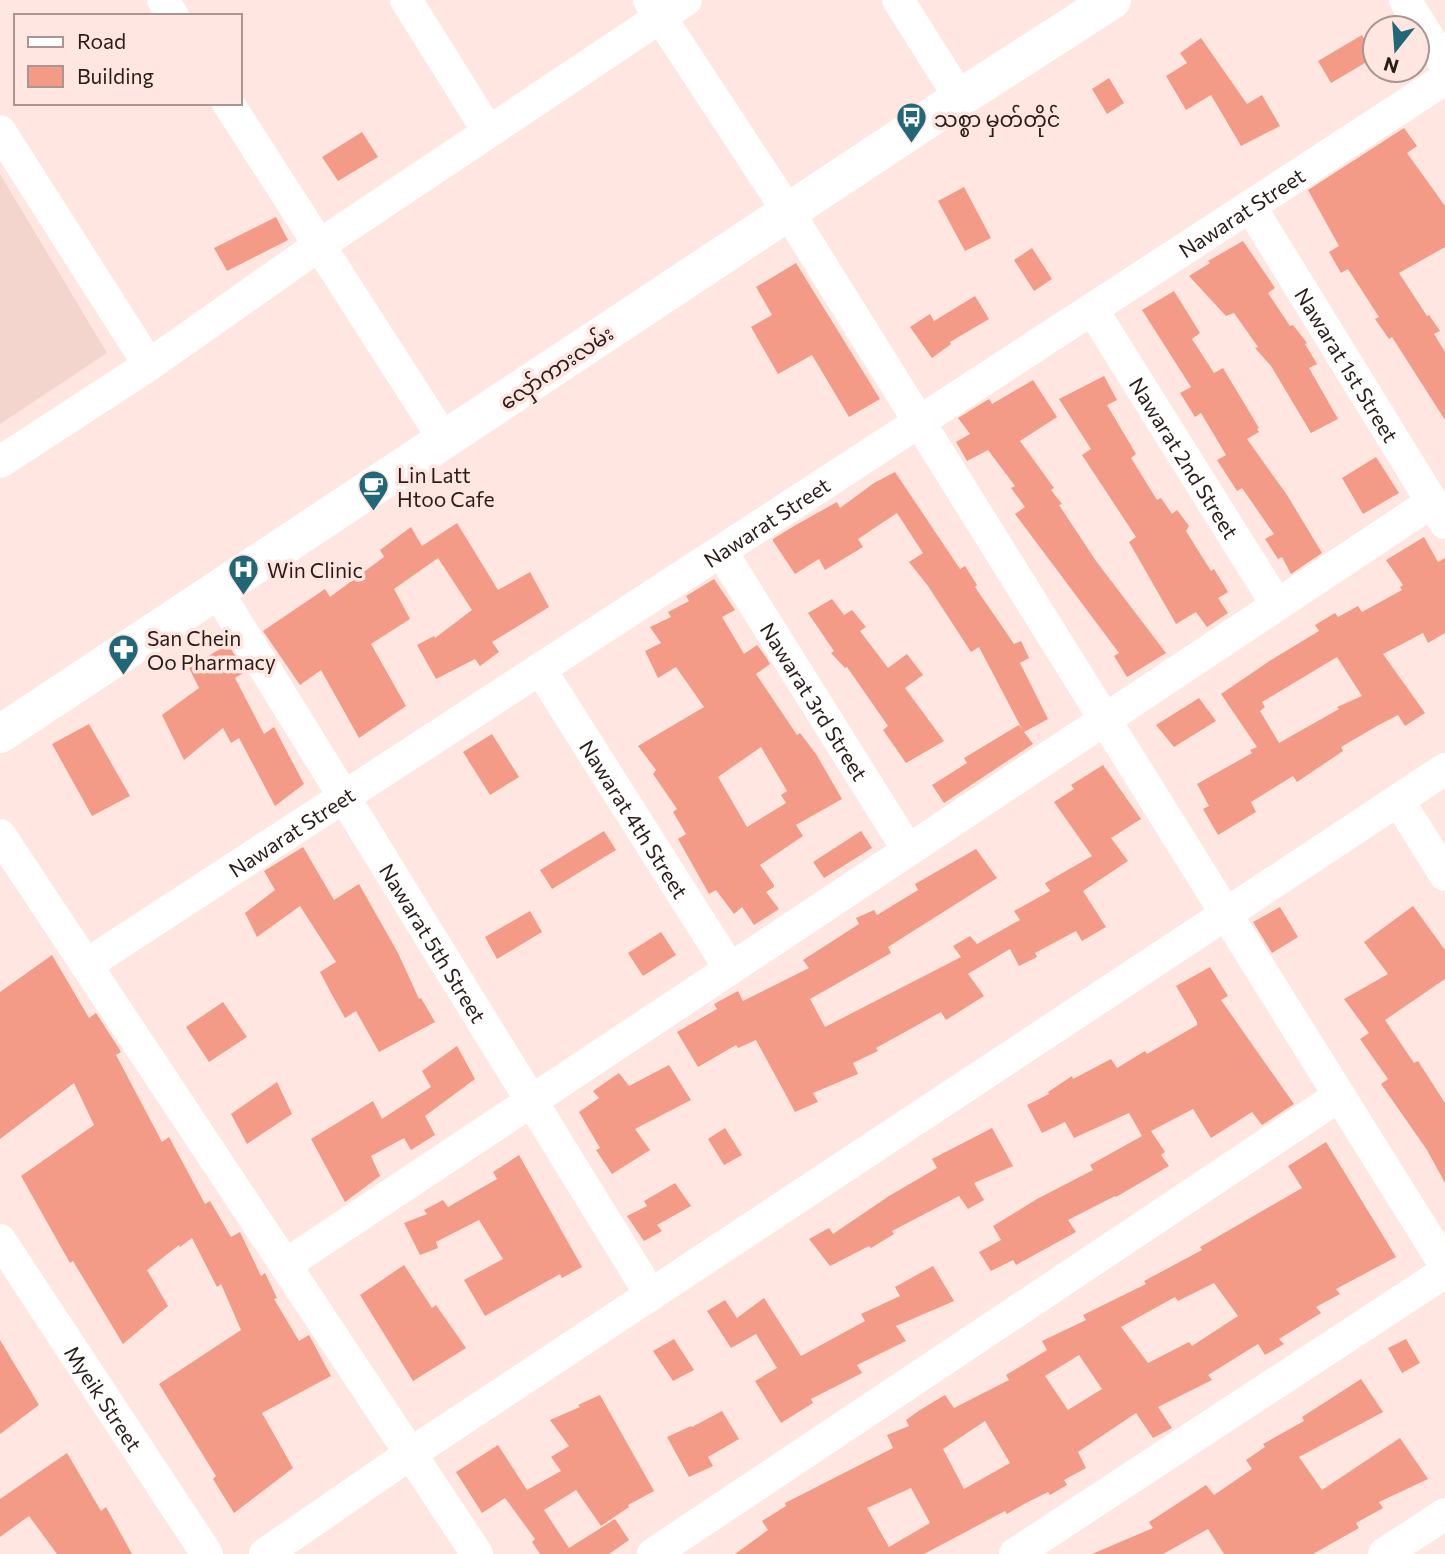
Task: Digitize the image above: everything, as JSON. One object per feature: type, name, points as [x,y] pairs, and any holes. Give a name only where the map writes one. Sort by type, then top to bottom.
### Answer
[{"type":"main road","name":"လှော်ကားလမ်း","points":[[0,734],[1112,0]]},
{"type":"street","points":[[406,0],[488,131]]},
{"type":"street","points":[[898,0],[960,98]]},
{"type":"street","points":[[1405,0],[1445,64]]},
{"type":"street","points":[[0,462],[149,365],[665,6],[789,213],[1445,1265]]},
{"type":"street","name":"Nawarat Street","points":[[86,965],[1445,79]]},
{"type":"street","points":[[229,105],[445,441]]},
{"type":"street","points":[[0,131],[149,365]]},
{"type":"street","name":"Nawarat 1st Street","points":[[1250,206],[1438,512]]},
{"type":"street","name":"Nawarat 2nd Street","points":[[1092,309],[1277,605]]},
{"type":"street","points":[[285,1265],[1277,605],[1438,512]]},
{"type":"street","name":"Nawarat 3rd Street","points":[[720,551],[908,850]]},
{"type":"street","name":"Nawarat 5th Street","points":[[217,591],[651,1295]]},
{"type":"street","name":"Nawarat 4th Street","points":[[540,669],[730,969]]},
{"type":"street","points":[[265,1554],[410,1454],[1445,769]]},
{"type":"street","points":[[1398,800],[1445,875]]},
{"type":"street","points":[[0,835],[477,1554]]},
{"type":"street","points":[[653,1554],[1339,1096]]},
{"type":"street","name":"Myeik Street","points":[[0,1240],[207,1554]]},
{"type":"street","points":[[1014,1554],[1445,1272]]},
{"type":"street","points":[[1384,1554],[1445,1514]]},
{"type":"shaded area","points":[[0,174],[107,353],[0,424]]},
{"type":"building","points":[[1361,36],[1361,65],[1331,83],[1318,61]]},
{"type":"building","points":[[1201,38],[1247,104],[1262,95],[1280,126],[1241,146],[1211,95],[1186,110],[1166,76],[1187,63],[1180,53]]},
{"type":"building","points":[[1109,78],[1124,103],[1107,114],[1092,89]]},
{"type":"building","points":[[1404,128],[1417,146],[1407,153],[1445,206],[1445,247],[1399,273],[1440,331],[1434,334],[1445,352],[1445,420],[1392,337],[1389,339],[1375,319],[1379,317],[1348,269],[1341,273],[1329,252],[1339,246],[1308,190]]},
{"type":"building","points":[[362,132],[378,157],[338,181],[322,157]]},
{"type":"building","points":[[964,187],[991,238],[965,251],[938,201]]},
{"type":"building","points":[[276,217],[288,240],[227,271],[214,248]]},
{"type":"building","points":[[1243,241],[1275,288],[1268,293],[1290,326],[1293,325],[1307,343],[1305,344],[1317,364],[1309,368],[1338,419],[1311,433],[1271,366],[1255,348],[1258,347],[1234,313],[1226,316],[1189,276],[1210,263],[1208,261]]},
{"type":"building","points":[[1032,248],[1052,279],[1034,291],[1014,260]]},
{"type":"building","points":[[796,263],[880,399],[849,417],[812,355],[778,374],[751,327],[772,315],[756,287]]},
{"type":"building","points":[[1174,291],[1200,333],[1192,339],[1214,373],[1223,368],[1259,428],[1259,432],[1247,439],[1287,495],[1322,553],[1291,574],[1282,557],[1278,559],[1265,539],[1274,534],[1242,488],[1237,491],[1217,460],[1226,455],[1201,413],[1195,417],[1180,393],[1191,387],[1142,310]]},
{"type":"building","points":[[975,296],[989,319],[950,342],[951,344],[932,358],[910,327],[930,314],[934,321]]},
{"type":"building","points":[[1104,376],[1117,400],[1107,405],[1136,454],[1131,458],[1157,500],[1161,498],[1172,514],[1177,510],[1189,526],[1186,531],[1228,592],[1218,598],[1228,613],[1207,627],[1196,612],[1176,624],[1129,542],[1136,537],[1082,455],[1091,449],[1059,399]]},
{"type":"building","points":[[1033,380],[1057,417],[1020,441],[1054,488],[1051,490],[1062,504],[1059,505],[1096,561],[1166,653],[1127,677],[1114,656],[1119,653],[1015,514],[1025,507],[1011,488],[1015,486],[988,450],[967,461],[956,442],[970,434],[958,418],[989,399],[992,404]]},
{"type":"building","points":[[1376,457],[1399,493],[1363,514],[1342,478]]},
{"type":"building","points":[[895,472],[960,569],[965,566],[977,585],[975,587],[1014,644],[1021,641],[1029,658],[1020,663],[1048,719],[1024,732],[1033,744],[944,803],[932,785],[967,763],[964,758],[1019,725],[1023,731],[979,647],[971,652],[909,562],[923,553],[897,513],[858,539],[863,547],[825,570],[819,559],[795,574],[773,541],[837,502],[840,508],[874,483]]},
{"type":"building","points":[[457,523],[498,590],[530,572],[549,607],[492,642],[499,652],[480,666],[475,659],[436,679],[417,645],[434,636],[435,638],[472,610],[438,558],[394,589],[410,619],[371,644],[406,706],[359,738],[321,670],[300,685],[263,631],[325,589],[330,597],[384,557],[380,550],[411,527],[422,546]]},
{"type":"building","points":[[1424,537],[1438,562],[1445,558],[1445,633],[1428,643],[1423,633],[1383,654],[1425,713],[1405,726],[1398,715],[1341,747],[1343,751],[1297,782],[1293,776],[1251,802],[1256,812],[1218,835],[1203,809],[1209,806],[1197,784],[1252,753],[1250,750],[1257,747],[1221,694],[1319,631],[1315,625],[1335,613],[1338,617],[1358,606],[1362,612],[1402,590],[1400,587],[1403,585],[1386,560]],"holes":[[[1337,657],[1362,696],[1337,707],[1339,709],[1279,743],[1260,711],[1265,707],[1262,702]]]},
{"type":"building","points":[[714,579],[735,610],[722,617],[744,654],[757,645],[766,657],[770,664],[756,674],[797,735],[800,733],[816,754],[842,799],[796,825],[803,836],[760,865],[774,885],[766,892],[779,909],[754,925],[742,907],[734,914],[716,890],[709,894],[678,839],[686,834],[673,812],[677,809],[653,774],[656,770],[638,746],[704,707],[676,667],[658,678],[645,651],[661,643],[650,627],[671,617],[668,612],[689,601],[686,596]],"holes":[[[761,747],[787,791],[781,795],[786,803],[747,827],[718,777]]]},
{"type":"building","points":[[832,599],[844,615],[852,610],[866,627],[860,631],[888,668],[907,654],[923,675],[905,688],[944,741],[906,763],[883,730],[888,726],[847,667],[831,653],[834,651],[808,613]]},
{"type":"building","points":[[228,644],[245,672],[235,678],[264,734],[274,727],[304,784],[275,806],[239,738],[231,743],[223,728],[184,760],[162,715],[199,688],[189,668]]},
{"type":"building","points":[[1199,698],[1216,721],[1174,747],[1156,725]]},
{"type":"building","points":[[89,724],[130,796],[92,816],[52,744]]},
{"type":"building","points":[[492,734],[519,777],[490,795],[463,752]]},
{"type":"building","points":[[1103,765],[1141,819],[1111,838],[1128,861],[1083,891],[1106,927],[1082,941],[1076,931],[1035,953],[1037,957],[1019,966],[1010,949],[971,972],[968,974],[984,996],[946,1020],[941,1012],[876,1048],[878,1051],[853,1063],[858,1074],[813,1093],[818,1102],[795,1112],[756,1040],[738,1048],[736,1045],[698,1067],[677,1032],[717,1009],[714,1004],[738,991],[743,1001],[809,968],[803,960],[859,924],[856,918],[874,910],[877,915],[918,890],[915,884],[976,849],[997,878],[888,947],[891,953],[810,999],[825,1027],[961,957],[953,946],[970,936],[977,944],[1020,920],[1014,911],[1050,891],[1045,883],[1092,856],[1054,802],[1074,789],[1071,785]]},
{"type":"building","points":[[604,831],[616,850],[552,889],[540,870]]},
{"type":"building","points":[[861,831],[872,848],[824,878],[813,862]]},
{"type":"building","points":[[303,847],[334,900],[359,884],[398,953],[419,999],[421,998],[435,1022],[379,1052],[356,1011],[345,1018],[331,993],[320,972],[336,962],[300,906],[257,937],[245,913],[275,890],[264,871]]},
{"type":"building","points":[[1413,906],[1445,950],[1445,979],[1385,1020],[1414,1063],[1418,1061],[1445,1103],[1445,1183],[1427,1150],[1381,1084],[1388,1079],[1360,1039],[1369,1033],[1344,999],[1388,974],[1364,942]]},
{"type":"building","points":[[1280,907],[1298,937],[1272,953],[1253,922]]},
{"type":"building","points":[[530,911],[542,932],[497,959],[485,937]]},
{"type":"building","points":[[661,932],[676,955],[643,976],[628,953]]},
{"type":"building","points":[[52,955],[89,1018],[96,1013],[121,1052],[116,1055],[162,1142],[169,1137],[205,1204],[210,1201],[231,1237],[240,1232],[261,1276],[265,1273],[277,1298],[274,1299],[299,1341],[309,1335],[331,1376],[262,1413],[293,1468],[234,1513],[213,1479],[216,1476],[159,1384],[241,1330],[221,1284],[217,1287],[192,1238],[180,1247],[179,1245],[147,1270],[168,1306],[123,1344],[73,1261],[70,1263],[21,1176],[94,1125],[74,1083],[0,1139],[0,992]]},
{"type":"building","points":[[1210,967],[1228,996],[1221,1000],[1294,1104],[1262,1125],[1252,1112],[1211,1138],[1193,1109],[1151,1131],[1165,1152],[1161,1155],[1169,1166],[1116,1197],[1068,1220],[1076,1232],[1016,1265],[1013,1260],[991,1271],[979,1252],[1001,1240],[993,1226],[1093,1170],[1090,1165],[1142,1136],[1129,1113],[1074,1138],[1065,1122],[1042,1133],[1027,1105],[1049,1094],[1048,1092],[1072,1076],[1073,1079],[1111,1059],[1117,1068],[1197,1025],[1176,986]]},
{"type":"building","points":[[223,1002],[247,1037],[209,1062],[186,1027]]},
{"type":"building","points":[[457,1046],[475,1079],[425,1116],[435,1135],[411,1150],[404,1138],[371,1156],[380,1176],[345,1202],[311,1139],[373,1101],[382,1119],[431,1087],[422,1071]]},
{"type":"building","points":[[669,1065],[691,1100],[635,1129],[650,1150],[612,1174],[596,1150],[600,1148],[579,1112],[599,1098],[593,1091],[619,1073],[629,1086]]},
{"type":"building","points":[[277,1082],[292,1114],[247,1144],[231,1114]]},
{"type":"building","points":[[725,1128],[742,1155],[724,1165],[708,1139]]},
{"type":"building","points":[[992,1128],[1013,1166],[974,1183],[984,1200],[968,1209],[959,1196],[892,1231],[894,1234],[871,1248],[869,1246],[830,1266],[809,1239],[829,1228],[833,1234],[937,1168],[932,1159]]},
{"type":"building","points":[[1326,1142],[1396,1257],[1336,1289],[1340,1294],[1316,1307],[1321,1313],[1279,1339],[1284,1344],[1265,1355],[1258,1344],[1208,1375],[1212,1380],[1158,1407],[1172,1428],[1153,1438],[1136,1413],[1078,1452],[1086,1468],[1064,1480],[1067,1485],[1007,1514],[1005,1511],[924,1554],[735,1554],[768,1530],[762,1521],[786,1506],[785,1503],[893,1448],[887,1435],[909,1426],[906,1420],[920,1410],[945,1395],[954,1408],[1009,1380],[1006,1375],[1047,1350],[1042,1341],[1086,1320],[1083,1315],[1146,1284],[1144,1281],[1202,1250],[1200,1247],[1302,1188],[1288,1166]],"holes":[[[1214,1283],[1238,1316],[1192,1346],[1189,1342],[1148,1363],[1121,1327],[1175,1297],[1178,1301]],[[1079,1355],[1102,1389],[1068,1410],[1045,1376]],[[985,1421],[1010,1463],[964,1489],[943,1449]],[[911,1488],[930,1523],[889,1547],[867,1508]]]},
{"type":"building","points":[[519,1155],[582,1267],[562,1278],[560,1274],[485,1316],[464,1280],[503,1259],[479,1220],[436,1242],[438,1248],[420,1255],[404,1223],[427,1214],[424,1210],[443,1200],[448,1207],[497,1179],[493,1172]]},
{"type":"building","points":[[675,1183],[691,1206],[657,1225],[662,1231],[644,1241],[627,1216],[647,1206],[644,1201]]},
{"type":"building","points":[[404,1265],[432,1308],[436,1305],[466,1348],[413,1381],[360,1295]]},
{"type":"building","points":[[933,1266],[954,1301],[896,1326],[906,1341],[857,1365],[862,1373],[811,1399],[813,1403],[781,1423],[755,1381],[777,1368],[756,1334],[731,1348],[707,1311],[725,1300],[737,1318],[764,1298],[801,1356],[865,1321],[861,1314],[900,1296],[895,1287]]},
{"type":"building","points":[[674,1339],[694,1370],[673,1381],[653,1351]]},
{"type":"building","points":[[1406,1339],[1420,1363],[1402,1373],[1388,1348]]},
{"type":"building","points":[[0,1340],[39,1405],[0,1434]]},
{"type":"building","points":[[1361,1379],[1383,1412],[1299,1457],[1322,1490],[1400,1438],[1428,1479],[1379,1502],[1383,1508],[1356,1523],[1359,1528],[1313,1554],[1224,1554],[1208,1529],[1163,1554],[1092,1554],[1153,1528],[1149,1522],[1206,1485],[1214,1495],[1252,1469],[1246,1460],[1265,1447],[1263,1444],[1304,1421],[1302,1417]]},
{"type":"building","points":[[600,1395],[654,1491],[628,1505],[629,1507],[601,1526],[576,1490],[544,1510],[569,1548],[615,1519],[629,1540],[609,1554],[540,1554],[532,1542],[535,1539],[505,1498],[482,1513],[456,1472],[498,1445],[527,1490],[561,1471],[551,1457],[569,1446],[550,1420]]},
{"type":"building","points":[[722,1411],[739,1439],[708,1457],[713,1466],[689,1477],[667,1437]]},
{"type":"building","points":[[67,1453],[101,1511],[106,1507],[132,1554],[57,1554],[29,1516],[0,1537],[0,1499]]},
{"type":"place","name":"သစ္စာ မှတ်တိုင်","points":[[911,145]]},
{"type":"place","name":"Lin Latt Htoo Cafe","points":[[374,513]]},
{"type":"place","name":"Win Clinic","points":[[244,596]]},
{"type":"place","name":"San Chein Oo Pharmacy","points":[[124,676]]}]
